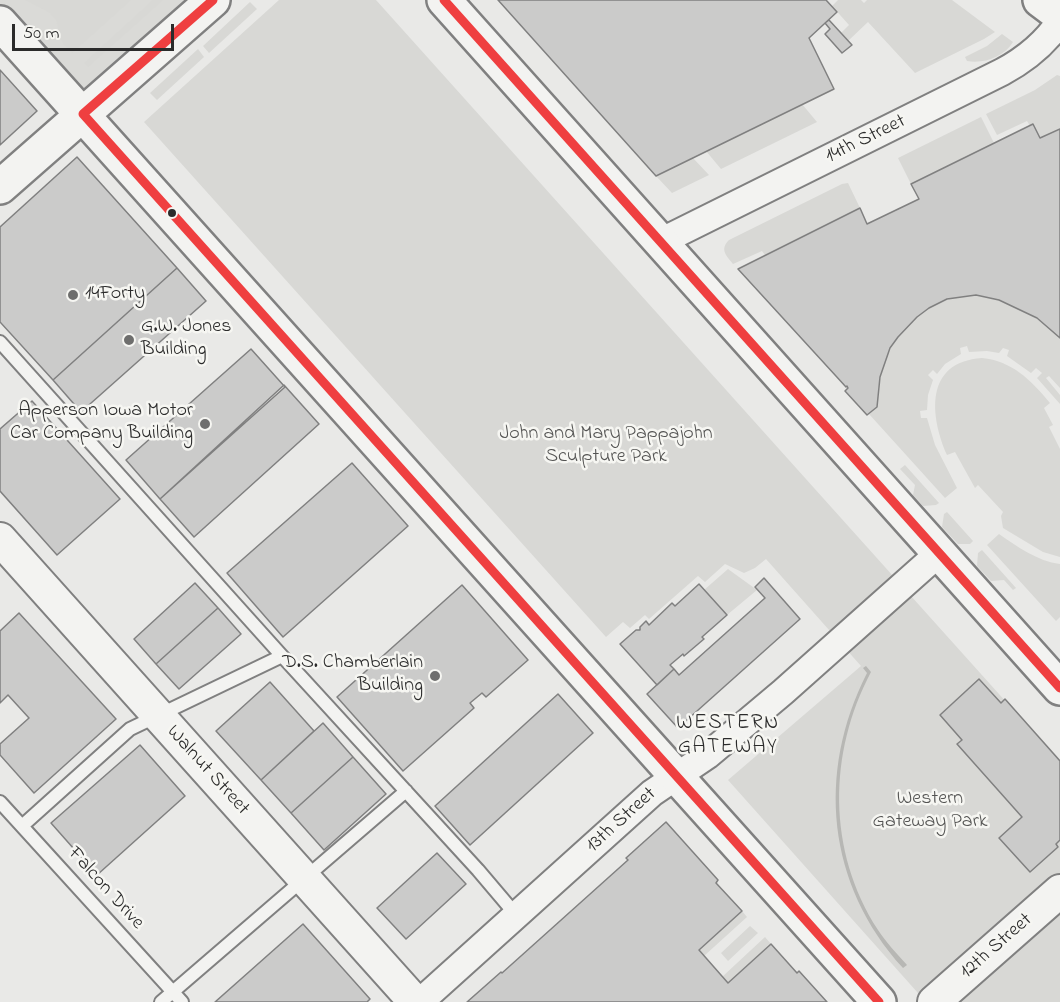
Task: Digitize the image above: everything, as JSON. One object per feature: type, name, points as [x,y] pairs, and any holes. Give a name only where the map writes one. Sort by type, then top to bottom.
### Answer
[{"type":"main road","points":[[0,187],[213,0]]},
{"type":"main road","points":[[444,0],[1060,688]]},
{"type":"main road","points":[[1040,0],[1060,15]]},
{"type":"main road","points":[[0,23],[879,1002]]},
{"type":"street","name":"14th Street","points":[[660,242],[1002,72],[1035,51],[1051,35],[1060,21]]},
{"type":"street","name":"Walnut Street","points":[[0,539],[415,1002]]},
{"type":"street","name":"13th Street","points":[[420,1002],[652,793],[676,775],[700,762],[938,554]]},
{"type":"street","name":"12th Street","points":[[934,1002],[1060,891]]},
{"type":"lane","points":[[0,342],[517,916]]},
{"type":"lane","points":[[22,826],[130,729],[282,656]]},
{"type":"lane","points":[[161,1002],[406,791]]},
{"type":"lane","name":"Falcon Drive","points":[[0,802],[182,1002]]},
{"type":"shaded area","points":[[0,0],[213,0],[83,114],[0,23]]},
{"type":"shaded area","points":[[866,666],[871,672],[857,703],[847,735],[841,768],[839,802],[842,835],[849,868],[861,900],[878,930],[907,965],[903,968],[878,936],[858,901],[845,865],[837,827],[836,788],[840,750],[851,711],[867,673],[863,668]]},
{"type":"green space","points":[[25,0],[131,0],[72,53],[62,42],[56,20],[50,13]]},
{"type":"green space","points":[[153,0],[163,0],[88,67],[84,63]]},
{"type":"green space","name":"Western Gateway Park","points":[[279,0],[376,0],[1060,762],[1060,1002],[926,1002],[728,780],[861,666],[766,559],[744,573],[725,564],[705,582],[698,576],[649,619],[645,615],[630,628],[623,622],[606,637],[144,122]]},
{"type":"green space","points":[[838,0],[861,0],[864,3],[867,0],[952,0],[995,32],[915,73],[868,22],[848,41],[841,33],[849,25],[832,6]]},
{"type":"green space","points":[[250,2],[257,9],[209,53],[203,46]]},
{"type":"green space","points":[[1002,34],[1013,42],[1004,52],[987,60],[967,61],[965,57],[987,46]]},
{"type":"green space","points":[[198,49],[204,57],[157,100],[150,93]]},
{"type":"green space","points":[[1057,75],[1060,76],[1060,129],[1040,138],[1033,124],[1030,126],[1027,121],[997,135],[986,114],[1035,90]]},
{"type":"green space","points":[[802,104],[817,122],[721,169],[706,151]]},
{"type":"green space","points":[[981,117],[994,143],[911,184],[898,158]]},
{"type":"green space","points":[[693,158],[709,175],[672,193],[656,176]]},
{"type":"green space","points":[[848,183],[860,208],[765,255],[762,251],[733,264],[726,256],[724,250],[729,240]]},
{"type":"green space","points":[[967,295],[993,298],[1017,307],[1029,313],[1060,338],[1060,388],[1049,376],[1046,378],[1060,395],[1060,404],[1037,378],[1042,373],[1036,368],[1031,373],[1007,356],[1009,350],[1003,348],[999,353],[969,352],[967,346],[960,348],[961,354],[945,364],[937,374],[933,370],[928,375],[933,380],[928,395],[927,410],[920,411],[921,418],[927,418],[935,445],[957,488],[945,498],[869,414],[877,407],[883,367],[901,333],[929,308]]},
{"type":"green space","points":[[982,358],[1012,367],[1036,387],[1050,403],[1044,408],[1053,425],[1049,427],[1060,449],[1060,557],[1043,552],[1003,528],[1001,516],[1003,512],[978,485],[975,488],[955,452],[947,455],[941,440],[935,408],[936,393],[941,380],[950,369],[963,362]]},
{"type":"green space","points":[[905,465],[939,503],[923,506],[913,495],[915,485],[900,469]]},
{"type":"green space","points":[[947,512],[973,541],[970,544],[958,544],[942,527],[944,514]]},
{"type":"green space","points":[[999,534],[1036,557],[1060,564],[1060,617],[1056,621],[987,545]]},
{"type":"green space","points":[[982,550],[1016,588],[1013,590],[1004,580],[991,581],[977,566],[978,553]]},
{"type":"green space","points":[[728,569],[757,590],[727,615],[704,590]]},
{"type":"green space","points":[[742,911],[747,917],[704,956],[699,950]]},
{"type":"green space","points":[[750,926],[758,933],[728,961],[721,953]]},
{"type":"green space","points":[[765,937],[771,944],[728,983],[722,977]]},
{"type":"building","points":[[498,0],[826,0],[837,12],[809,38],[834,89],[656,176]]},
{"type":"building","points":[[829,20],[852,45],[842,53],[825,34],[830,29],[825,23]]},
{"type":"building","points":[[0,70],[37,111],[0,145]]},
{"type":"building","points":[[1033,124],[1040,138],[1060,129],[1060,338],[1037,318],[999,300],[976,295],[947,299],[917,317],[890,348],[880,377],[877,407],[867,415],[845,391],[847,386],[738,269],[860,208],[867,224],[919,199],[911,184]]},
{"type":"building","name":"14Forty","points":[[77,157],[177,268],[53,380],[0,322],[0,227]]},
{"type":"building","name":"G.W. Jones Building","points":[[177,268],[206,301],[81,412],[53,380]]},
{"type":"building","name":"Apperson Iowa Motor Car Company Building","points":[[251,349],[285,387],[160,499],[126,460]]},
{"type":"building","points":[[284,385],[319,424],[194,537],[160,499]]},
{"type":"building","points":[[32,401],[120,499],[57,555],[0,491],[0,429]]},
{"type":"building","points":[[352,463],[408,526],[283,637],[227,573]]},
{"type":"building","points":[[764,578],[800,619],[678,728],[647,694],[674,669],[679,675],[765,598],[755,587]]},
{"type":"building","points":[[195,583],[218,608],[156,664],[134,639]]},
{"type":"building","points":[[699,584],[727,615],[702,637],[704,639],[670,665],[674,669],[657,685],[620,644],[636,630],[640,630],[646,621],[649,625],[672,603],[675,606]]},
{"type":"building","name":"D.S. Chamberlain Building","points":[[462,585],[528,660],[486,697],[482,693],[470,703],[474,708],[403,771],[337,697]]},
{"type":"building","points":[[218,608],[241,634],[179,689],[156,664]]},
{"type":"building","points":[[19,613],[116,719],[34,793],[0,755],[0,744],[29,718],[8,695],[0,703],[0,631]]},
{"type":"building","points":[[979,679],[1001,703],[1005,699],[1060,761],[1060,840],[1056,844],[1058,847],[1030,872],[999,838],[1022,817],[957,744],[962,740],[940,715]]},
{"type":"building","points":[[270,682],[314,731],[261,780],[216,731]]},
{"type":"building","points":[[558,694],[593,733],[470,845],[435,806]]},
{"type":"building","points":[[323,723],[353,757],[291,813],[261,780]]},
{"type":"building","points":[[140,745],[185,796],[97,875],[51,823]]},
{"type":"building","points":[[353,757],[386,794],[324,850],[291,813]]},
{"type":"building","points":[[666,822],[718,880],[716,883],[742,911],[699,950],[728,983],[771,944],[827,1002],[467,1002],[628,860],[626,858]]},
{"type":"building","points":[[437,853],[466,884],[406,939],[377,908]]},
{"type":"building","points":[[303,924],[370,999],[367,1002],[215,1002]]},
{"type":"transit line","points":[[213,0],[83,114],[879,1002]]},
{"type":"transit line","points":[[444,0],[1060,688]]},
{"type":"place","name":"14Forty","points":[[73,295]]},
{"type":"place","name":"G.W. Jones Building","points":[[129,340]]},
{"type":"place","name":"Apperson Iowa Motor Car Company Building","points":[[205,424]]},
{"type":"place","name":"D.S. Chamberlain Building","points":[[435,676]]},
{"type":"district","name":"WESTERN GATEWAY","points":[[728,737]]},
{"type":"park label","name":"John and Mary Pappajohn Sculpture Park","points":[[606,446]]}]
